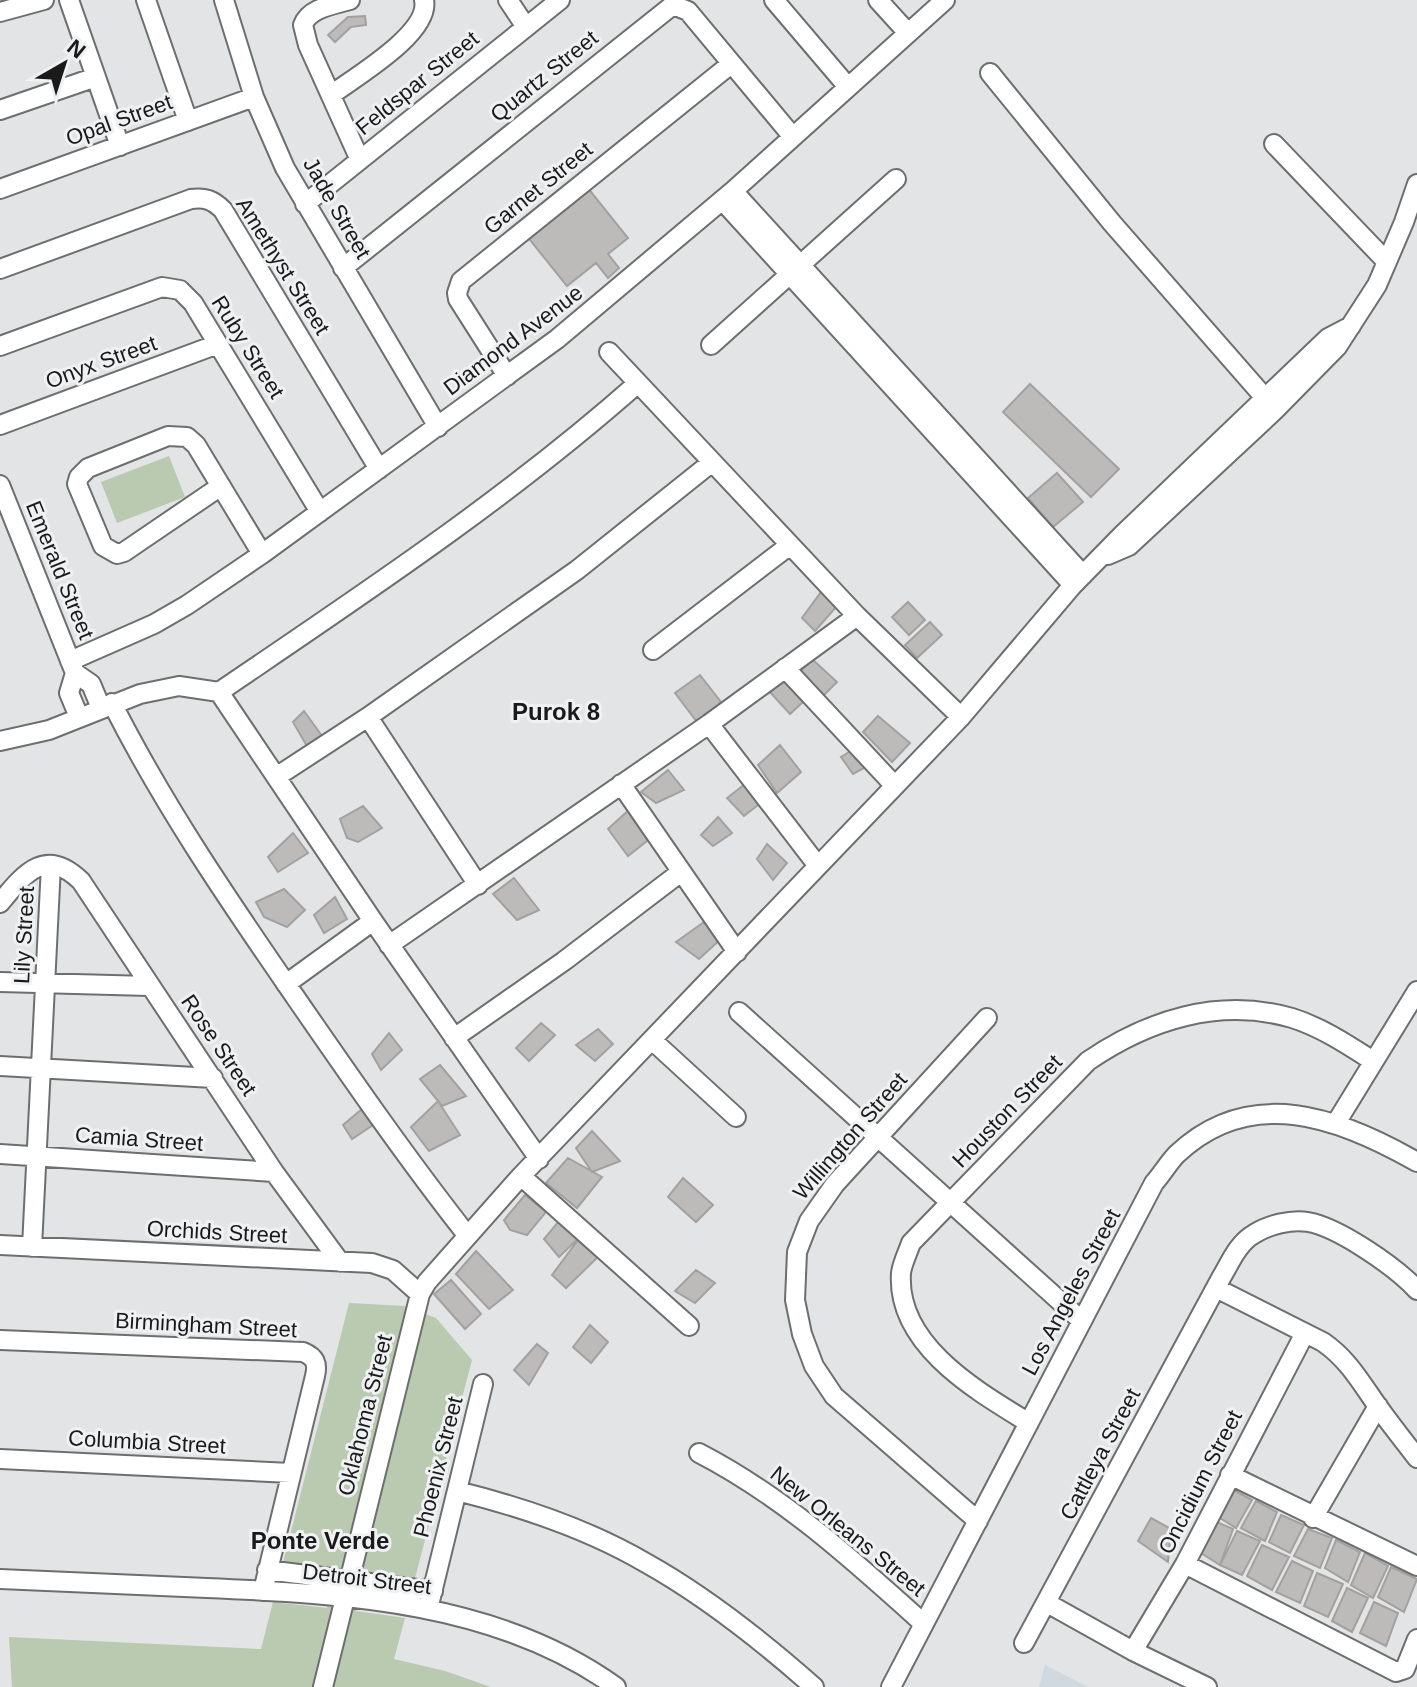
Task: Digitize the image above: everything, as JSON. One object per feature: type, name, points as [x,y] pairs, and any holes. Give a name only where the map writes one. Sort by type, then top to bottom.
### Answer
[{"type":"street","points":[[0,12],[44,0]]},
{"type":"street","points":[[69,0],[120,146]]},
{"type":"street","points":[[146,0],[188,121]]},
{"type":"street","name":"Jade Street","points":[[224,0],[254,97],[270,135],[305,204],[438,427]]},
{"type":"street","points":[[350,0],[313,12],[303,25],[308,45],[360,160]]},
{"type":"street","points":[[331,95],[412,32],[424,14],[424,0]]},
{"type":"street","points":[[508,0],[526,27]]},
{"type":"street","name":"Feldspar Street","points":[[305,204],[560,0]]},
{"type":"street","points":[[774,0],[848,87]]},
{"type":"street","points":[[878,0],[908,33]]},
{"type":"street","name":"Diamond Avenue","points":[[72,667],[154,624],[262,554],[507,376],[590,312],[728,195],[945,0]]},
{"type":"street","name":"Quartz Street","points":[[343,268],[667,8],[678,5],[688,11],[793,137]]},
{"type":"street","name":"Garnet Street","points":[[507,376],[458,299],[461,281],[731,64]]},
{"type":"street","points":[[990,73],[1112,223],[1266,399]]},
{"type":"street","points":[[0,110],[96,77]]},
{"type":"street","name":"Opal Street","points":[[0,189],[254,97]]},
{"type":"street","points":[[1274,144],[1387,262]]},
{"type":"street","points":[[711,345],[896,179]]},
{"type":"street","points":[[1103,557],[1129,546],[1337,347],[1377,285],[1417,184]]},
{"type":"street","points":[[728,195],[1078,580]]},
{"type":"street","name":"Amethyst Street","points":[[0,269],[191,199],[217,203],[379,469]]},
{"type":"street","name":"Ruby Street","points":[[0,346],[171,286],[187,295],[320,512]]},
{"type":"street","points":[[420,1294],[467,1235],[521,1176],[961,717],[1078,580],[1328,338],[1351,326]]},
{"type":"street","name":"Onyx Street","points":[[0,425],[218,344]]},
{"type":"street","points":[[609,352],[857,616],[961,717]]},
{"type":"street","points":[[0,741],[49,730],[140,694],[179,686],[219,692],[450,535],[537,470],[638,383]]},
{"type":"street","points":[[221,486],[117,554],[103,546],[77,484],[88,468],[175,435],[191,440],[221,486],[262,554]]},
{"type":"street","points":[[276,777],[368,717],[577,570],[711,463]]},
{"type":"street","name":"Emerald Street","points":[[0,485],[72,667],[91,684],[107,706],[179,825],[286,984],[390,1134],[467,1235]]},
{"type":"street","points":[[653,650],[790,545]]},
{"type":"street","points":[[389,945],[709,724],[857,616]]},
{"type":"street","name":"Emerald Street","points":[[72,667],[69,693],[79,717]]},
{"type":"street","points":[[785,668],[895,786]]},
{"type":"street","points":[[219,692],[389,945],[539,1159]]},
{"type":"street","points":[[368,717],[478,885]]},
{"type":"street","points":[[709,724],[818,866]]},
{"type":"street","points":[[621,784],[737,952]]},
{"type":"street","points":[[0,903],[26,872],[37,866],[51,865]]},
{"type":"street","name":"Lily Street","points":[[32,1247],[51,865]]},
{"type":"street","name":"Rose Street","points":[[51,865],[70,871],[81,881],[274,1172],[340,1262]]},
{"type":"street","points":[[454,1038],[564,961],[681,872]]},
{"type":"street","points":[[286,984],[373,921]]},
{"type":"street","points":[[0,982],[149,986]]},
{"type":"street","points":[[1336,1123],[1417,991]]},
{"type":"street","name":"Houston Street","points":[[1029,1423],[971,1387],[937,1358],[919,1333],[906,1308],[901,1273],[911,1243],[1088,1061],[1120,1039],[1155,1025],[1199,1012],[1242,1010],[1292,1018],[1340,1040],[1373,1061]]},
{"type":"street","points":[[739,1012],[1082,1321]]},
{"type":"street","name":"Willington Street","points":[[978,1521],[834,1396],[814,1366],[802,1334],[795,1300],[797,1252],[809,1221],[835,1184],[987,1018]]},
{"type":"street","points":[[652,1040],[736,1117]]},
{"type":"street","points":[[0,1066],[213,1078]]},
{"type":"street","name":"Los Angeles Street","points":[[891,1687],[1154,1183],[1176,1155],[1199,1136],[1223,1123],[1246,1115],[1273,1113],[1320,1118],[1358,1130],[1417,1162]]},
{"type":"street","name":"Camia Street","points":[[0,1154],[274,1172]]},
{"type":"street","points":[[521,1176],[689,1326]]},
{"type":"street","name":"Cattleya Street","points":[[1024,1643],[1216,1288],[1237,1251],[1253,1234],[1286,1222],[1307,1222],[1326,1228],[1377,1257],[1417,1290]]},
{"type":"street","name":"Orchids Street","points":[[0,1245],[384,1265],[403,1276],[420,1294]]},
{"type":"street","points":[[1216,1288],[1339,1353],[1361,1378],[1417,1458]]},
{"type":"street","name":"Oklahoma Street","points":[[323,1687],[420,1294]]},
{"type":"street","name":"Oncidium Street","points":[[1133,1651],[1185,1564],[1305,1333]]},
{"type":"street","name":"Birmingham Street","points":[[0,1340],[308,1354],[315,1360],[317,1370],[263,1591]]},
{"type":"street","name":"Phoenix Street","points":[[431,1600],[483,1384]]},
{"type":"street","points":[[1313,1518],[1378,1406]]},
{"type":"street","name":"New Orleans Street","points":[[699,1453],[741,1475],[798,1516],[850,1557],[924,1624]]},
{"type":"street","name":"Columbia Street","points":[[0,1459],[291,1473]]},
{"type":"street","points":[[1230,1475],[1417,1566]]},
{"type":"street","points":[[457,1491],[548,1518],[646,1562],[749,1632],[814,1687]]},
{"type":"street","points":[[1185,1564],[1396,1672],[1405,1669],[1417,1639]]},
{"type":"street","name":"Detroit Street","points":[[267,1570],[346,1589],[431,1600],[521,1635],[616,1687]]},
{"type":"street","name":"Detroit Street","points":[[0,1579],[263,1591],[346,1589]]},
{"type":"street","points":[[1047,1603],[1133,1651],[1207,1687]]},
{"type":"shaded area","points":[[1045,1665],[1088,1687],[1039,1687]]},
{"type":"green space","points":[[169,456],[185,497],[117,523],[101,482]]},
{"type":"green space","points":[[349,1303],[404,1306],[436,1318],[472,1360],[414,1582],[365,1575],[356,1611],[405,1618],[394,1659],[445,1671],[491,1687],[12,1687],[9,1637],[261,1649],[273,1602],[327,1608],[337,1571],[283,1563]]},
{"type":"building","points":[[365,16],[366,25],[351,27],[335,42],[328,35],[348,17]]},
{"type":"building","points":[[587,187],[628,238],[608,254],[619,268],[608,278],[596,263],[567,286],[526,235]]},
{"type":"building","points":[[1030,384],[1119,469],[1091,497],[1003,412]]},
{"type":"building","points":[[1057,473],[1083,502],[1053,527],[1028,498]]},
{"type":"building","points":[[821,592],[838,605],[815,631],[802,618]]},
{"type":"building","points":[[908,602],[925,620],[909,635],[892,617]]},
{"type":"building","points":[[930,622],[942,635],[917,658],[905,645]]},
{"type":"building","points":[[812,659],[837,682],[822,697],[798,674]]},
{"type":"building","points":[[700,675],[721,702],[700,726],[675,693]]},
{"type":"building","points":[[782,679],[803,702],[790,714],[769,691]]},
{"type":"building","points":[[304,711],[325,740],[308,748],[293,722]]},
{"type":"building","points":[[878,716],[910,743],[892,762],[863,732]]},
{"type":"building","points":[[780,745],[801,772],[777,793],[758,765]]},
{"type":"building","points":[[854,749],[868,766],[853,774],[841,757]]},
{"type":"building","points":[[668,770],[684,790],[656,803],[641,792]]},
{"type":"building","points":[[745,784],[762,802],[744,816],[727,798]]},
{"type":"building","points":[[363,806],[382,828],[358,842],[347,838],[340,819]]},
{"type":"building","points":[[631,808],[652,837],[628,856],[608,829]]},
{"type":"building","points":[[718,817],[732,833],[713,846],[701,835]]},
{"type":"building","points":[[293,833],[308,853],[278,872],[268,857]]},
{"type":"building","points":[[767,844],[787,863],[773,880],[757,859]]},
{"type":"building","points":[[514,878],[539,910],[517,920],[493,894]]},
{"type":"building","points":[[284,889],[305,910],[287,927],[264,917],[256,902]]},
{"type":"building","points":[[335,897],[347,919],[324,933],[314,915]]},
{"type":"building","points":[[704,922],[722,938],[699,959],[676,942]]},
{"type":"building","points":[[541,1023],[555,1035],[529,1061],[516,1048]]},
{"type":"building","points":[[598,1029],[613,1044],[595,1061],[576,1045]]},
{"type":"building","points":[[389,1033],[402,1050],[381,1070],[372,1054]]},
{"type":"building","points":[[440,1065],[466,1096],[442,1106],[420,1079]]},
{"type":"building","points":[[438,1101],[460,1135],[429,1151],[411,1127]]},
{"type":"building","points":[[362,1109],[373,1125],[352,1139],[343,1125]]},
{"type":"building","points":[[592,1131],[620,1161],[592,1172],[576,1148]]},
{"type":"building","points":[[568,1158],[602,1177],[577,1208],[546,1183]]},
{"type":"building","points":[[683,1178],[713,1205],[696,1222],[668,1197]]},
{"type":"building","points":[[525,1195],[546,1212],[527,1235],[510,1230],[504,1220]]},
{"type":"building","points":[[559,1221],[581,1236],[559,1257],[544,1239]]},
{"type":"building","points":[[581,1236],[601,1254],[566,1288],[552,1275]]},
{"type":"building","points":[[476,1251],[513,1290],[489,1309],[456,1274]]},
{"type":"building","points":[[696,1270],[715,1283],[695,1303],[675,1291]]},
{"type":"building","points":[[451,1280],[481,1314],[465,1329],[434,1294]]},
{"type":"building","points":[[590,1325],[608,1342],[591,1363],[573,1347]]},
{"type":"building","points":[[537,1344],[548,1353],[529,1385],[514,1370]]},
{"type":"building","points":[[1230,1488],[1252,1500],[1236,1528],[1215,1515]]},
{"type":"building","points":[[1256,1501],[1277,1512],[1265,1541],[1241,1528]]},
{"type":"building","points":[[1281,1515],[1304,1525],[1290,1553],[1269,1542]]},
{"type":"building","points":[[1151,1518],[1171,1529],[1168,1562],[1138,1541]]},
{"type":"building","points":[[1212,1520],[1233,1529],[1220,1565],[1196,1550]]},
{"type":"building","points":[[1308,1529],[1332,1538],[1320,1568],[1294,1556]]},
{"type":"building","points":[[1237,1531],[1260,1541],[1242,1575],[1220,1565]]},
{"type":"building","points":[[1336,1540],[1360,1552],[1348,1582],[1325,1568]]},
{"type":"building","points":[[1262,1545],[1289,1557],[1272,1590],[1247,1576]]},
{"type":"building","points":[[1365,1553],[1388,1566],[1373,1598],[1351,1585]]},
{"type":"building","points":[[1292,1561],[1313,1571],[1300,1603],[1276,1592]]},
{"type":"building","points":[[1391,1567],[1417,1579],[1404,1612],[1378,1597]]},
{"type":"building","points":[[1317,1573],[1343,1584],[1328,1617],[1304,1606]]},
{"type":"building","points":[[1347,1588],[1368,1598],[1352,1632],[1332,1621]]},
{"type":"building","points":[[1374,1602],[1398,1613],[1386,1646],[1360,1633]]},
{"type":"district","name":"Purok 8","points":[[556,711]]},
{"type":"district","name":"Ponte Verde","points":[[320,1540]]}]
